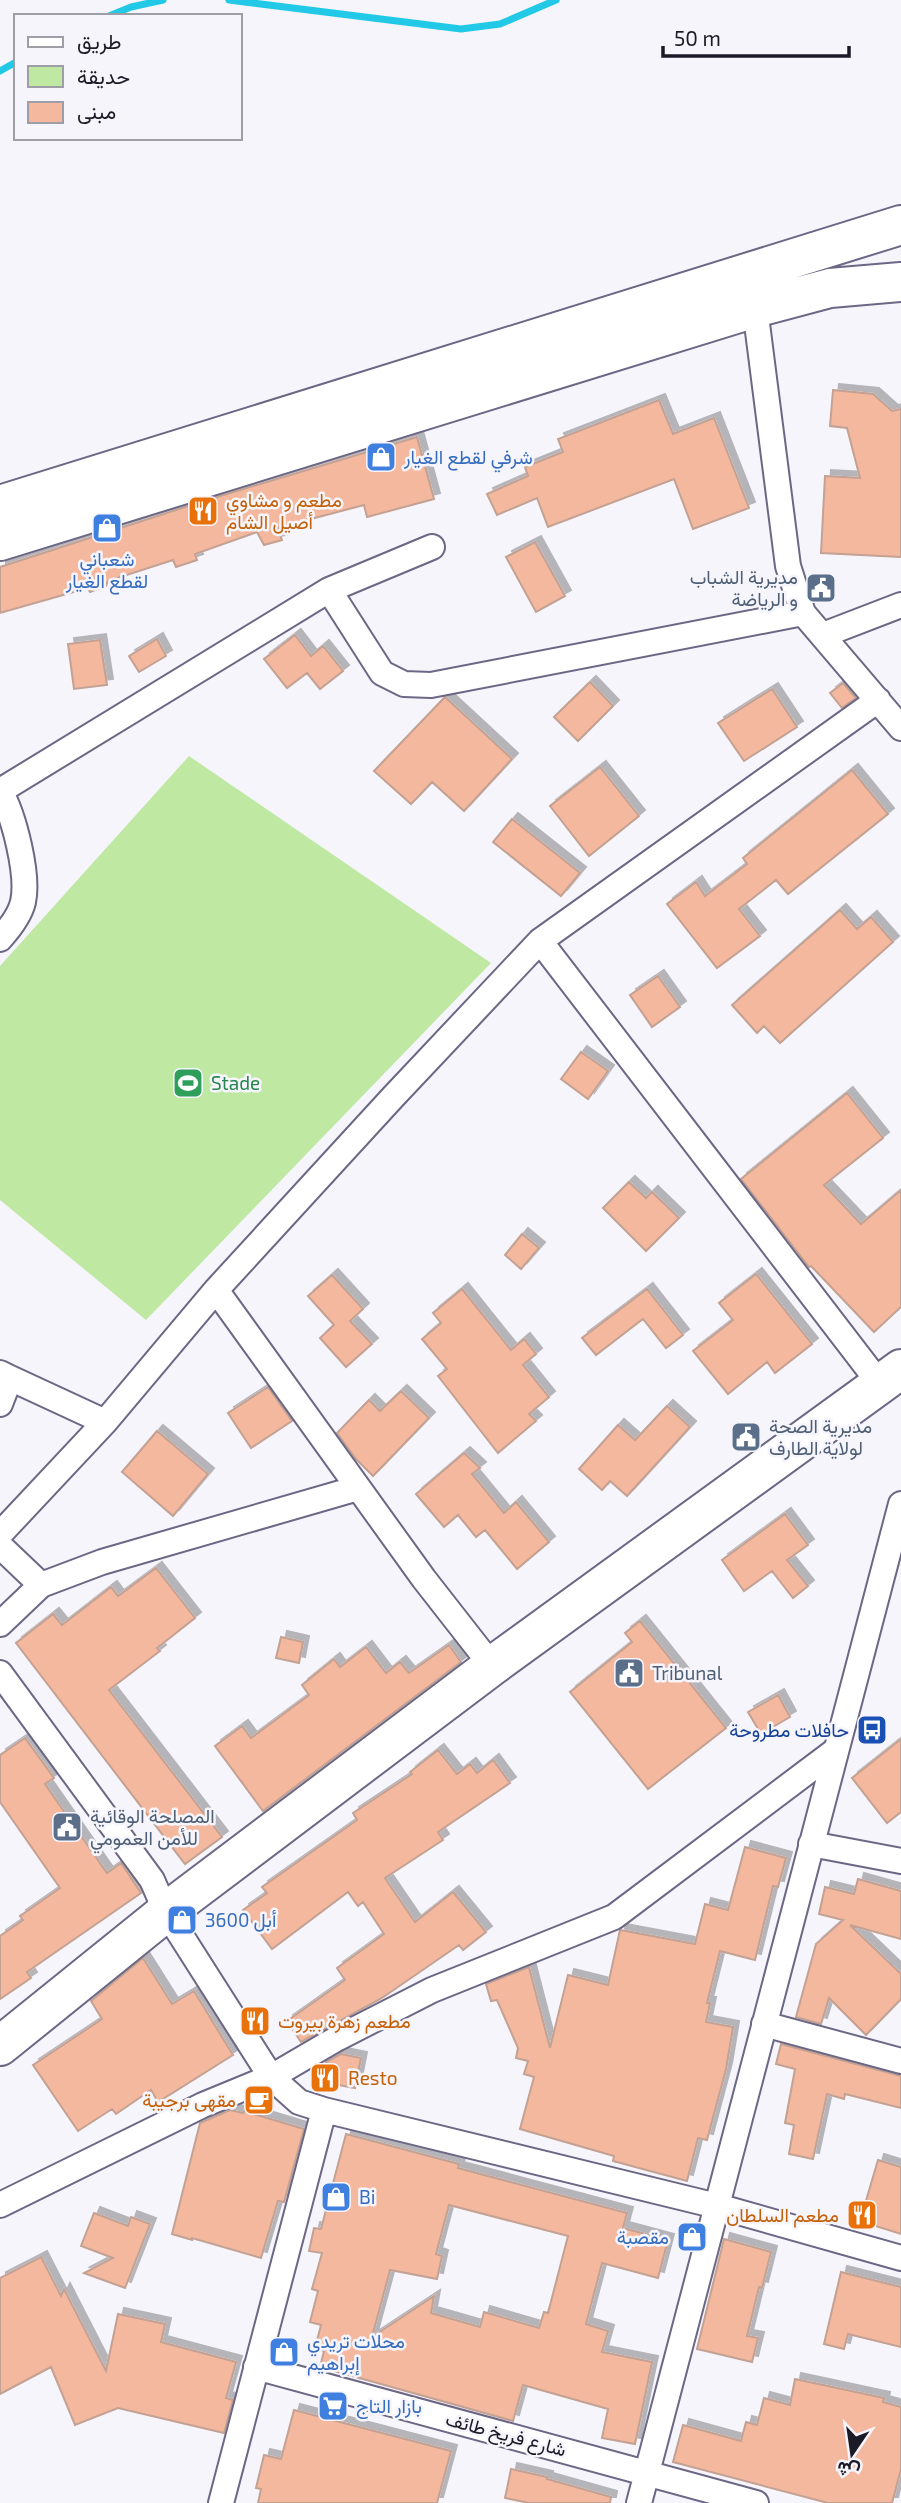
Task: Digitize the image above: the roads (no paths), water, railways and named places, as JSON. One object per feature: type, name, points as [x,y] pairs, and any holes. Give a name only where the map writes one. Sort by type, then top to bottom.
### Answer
[{"type":"main road","points":[[0,505],[901,225]]},
{"type":"main road","points":[[0,541],[755,308],[830,288],[901,282]]},
{"type":"main road","points":[[0,2046],[166,1912],[492,1666],[891,1376]]},
{"type":"street","points":[[755,308],[788,566],[803,613],[901,728]]},
{"type":"street","points":[[0,939],[22,905],[26,884],[3,801],[329,590],[432,547]]},
{"type":"street","points":[[329,590],[382,673],[404,684],[431,685],[803,613]]},
{"type":"street","points":[[823,635],[901,605]]},
{"type":"street","points":[[0,1534],[104,1422],[216,1290],[540,941],[878,700]]},
{"type":"street","points":[[540,941],[891,1376]]},
{"type":"street","points":[[216,1290],[424,1579],[492,1666]]},
{"type":"street","points":[[0,1404],[5,1376],[104,1422]]},
{"type":"street","points":[[0,1624],[41,1585],[102,1562],[358,1488]]},
{"type":"street","points":[[639,2503],[901,1504]]},
{"type":"street","points":[[0,1546],[41,1585]]},
{"type":"street","points":[[0,1673],[152,1880],[166,1912],[271,2077],[299,2102],[717,2206],[901,2258]]},
{"type":"street","points":[[0,2205],[203,2105],[271,2077],[338,2038],[432,1990],[614,1917],[836,1750]]},
{"type":"street","points":[[811,1844],[897,1855]]},
{"type":"street","points":[[764,2024],[901,2061]]},
{"type":"street","points":[[221,2503],[324,2110]]},
{"type":"street","name":"شارع فريخ طائف","points":[[256,2367],[756,2503]]},
{"type":"waterway","points":[[114,14],[163,0]]},
{"type":"waterway","points":[[229,0],[461,29],[500,24],[556,0]]},
{"type":"waterway","points":[[0,71],[14,63]]},
{"type":"place","name":"شرفي لقطع الغيار","points":[[381,457]]},
{"type":"place","name":"مطعم و مشاوي أصيل الشام","points":[[203,511]]},
{"type":"place","name":"شعباني لقطع الغيار","points":[[107,528]]},
{"type":"place","name":"مديرية الشباب و الرياضة","points":[[821,588]]},
{"type":"place","name":"Stade","points":[[188,1083]]},
{"type":"place","name":"مديرية الصحة لولاية الطارف","points":[[746,1437]]},
{"type":"place","name":"Tribunal","points":[[629,1673]]},
{"type":"place","name":"حافلات مطروحة","points":[[872,1730]]},
{"type":"place","name":"المصلحة الوقائية للأمن العمومي","points":[[67,1827]]},
{"type":"place","name":"أبل 3600","points":[[182,1920]]},
{"type":"place","name":"مطعم زهرة بيروت","points":[[255,2021]]},
{"type":"place","name":"Resto","points":[[325,2078]]},
{"type":"place","name":"مقهى برجيبة","points":[[259,2100]]},
{"type":"place","name":"Bi","points":[[336,2197]]},
{"type":"place","name":"مطعم السلطان","points":[[862,2215]]},
{"type":"place","name":"مقصبة","points":[[692,2237]]},
{"type":"place","name":"محلات تريدي إبراهيم","points":[[284,2352]]},
{"type":"place","name":"بازار التاج","points":[[333,2406]]}]
